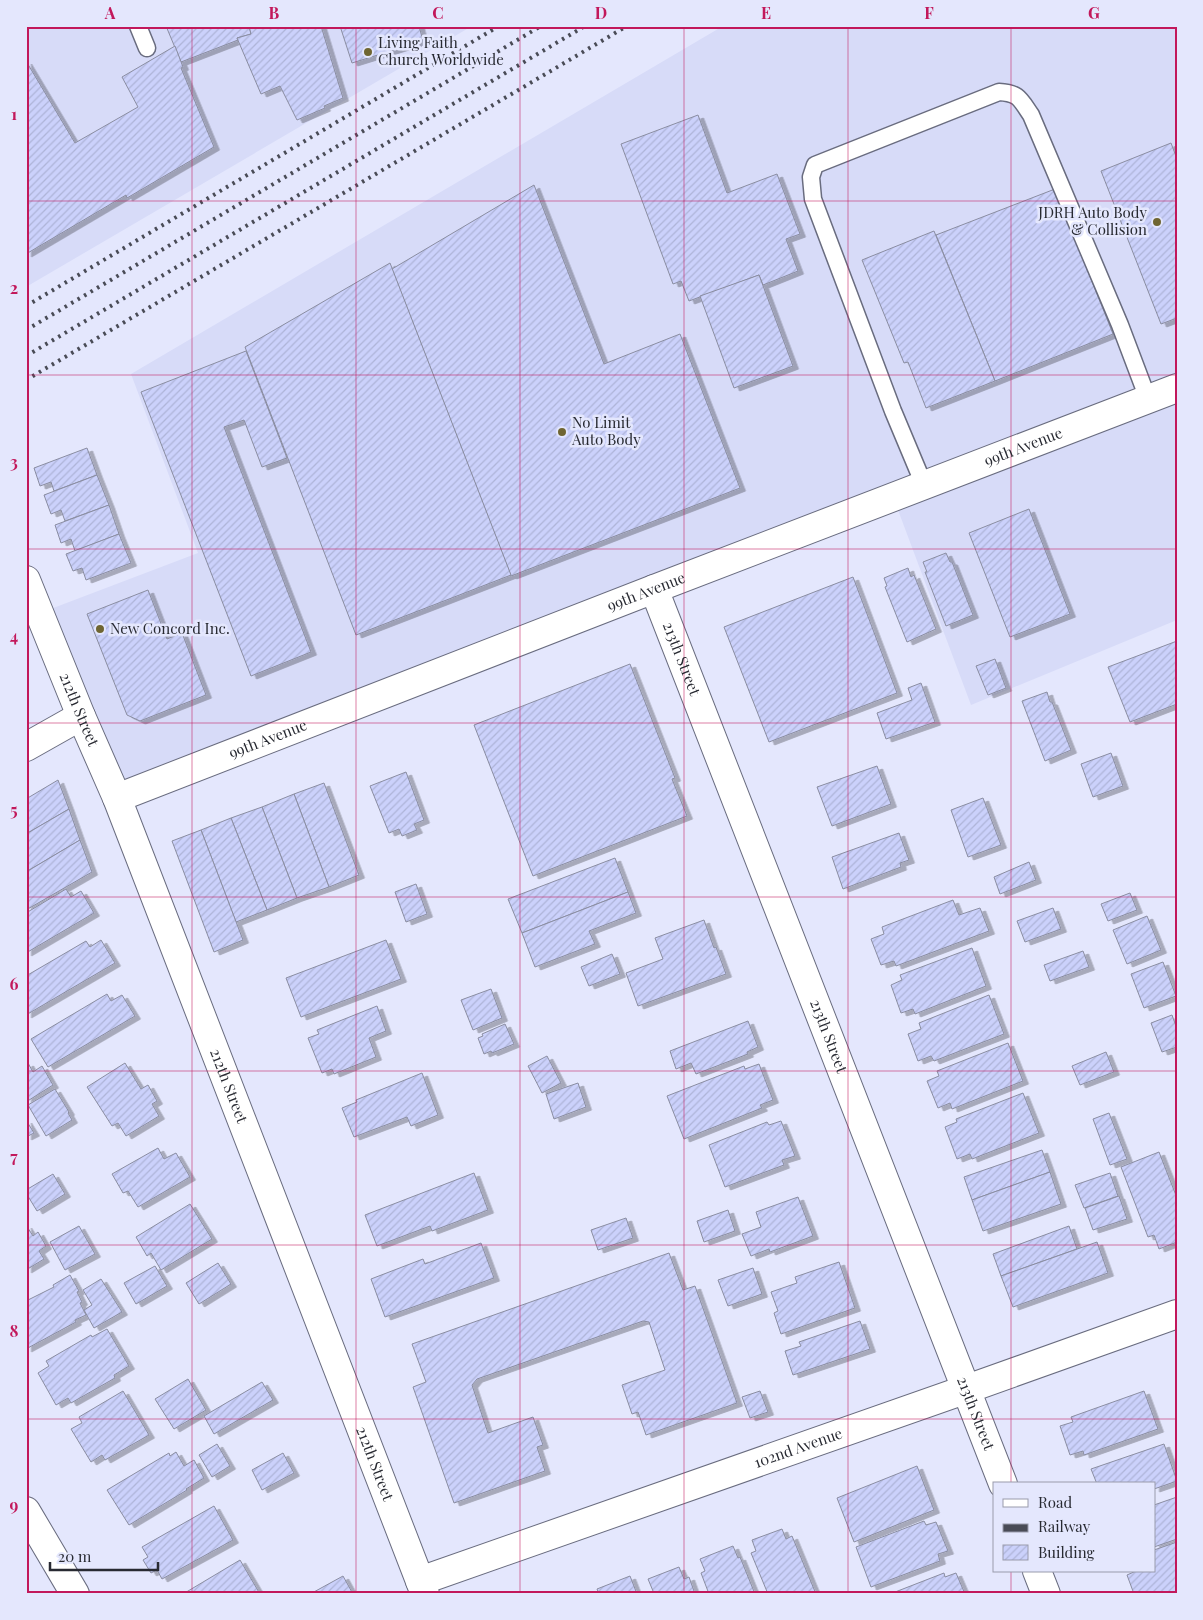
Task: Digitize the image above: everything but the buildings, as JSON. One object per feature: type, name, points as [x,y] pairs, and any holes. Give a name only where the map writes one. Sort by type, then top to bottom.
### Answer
[{"type":"street","name":"99th Avenue","points":[[117,798],[1177,388]]},
{"type":"street","name":"212th Street","points":[[26,580],[117,798],[422,1588]]},
{"type":"street","name":"213th Street","points":[[654,589],[1002,1482]]},
{"type":"street","points":[[26,748],[82,716]]},
{"type":"street","name":"102nd Avenue","points":[[422,1588],[1177,1314]]},
{"type":"street","points":[[26,1511],[75,1594]]},
{"type":"street","points":[[1037,1572],[1046,1594]]},
{"type":"lane","points":[[138,26],[147,48]]},
{"type":"lane","points":[[924,485],[813,199],[811,177],[815,165],[999,92],[1011,93],[1020,99],[1031,115],[1120,325],[1148,399]]},
{"type":"shaded area","points":[[26,26],[472,26],[26,287]]},
{"type":"shaded area","points":[[723,26],[1177,26],[1177,620],[971,705],[898,510],[127,804],[48,610],[198,553],[131,374]]},
{"type":"railway","points":[[26,306],[499,26]]},
{"type":"railway","points":[[26,330],[541,26]]},
{"type":"railway","points":[[26,356],[585,26]]},
{"type":"railway","points":[[26,380],[627,26]]},
{"type":"place","name":"Living Faith Church Worldwide","points":[[368,52]]},
{"type":"place","name":"JDRH Auto Body & Collision","points":[[1157,222]]},
{"type":"place","name":"No Limit Auto Body","points":[[562,432]]},
{"type":"place","name":"New Concord Inc.","points":[[100,629]]}]
